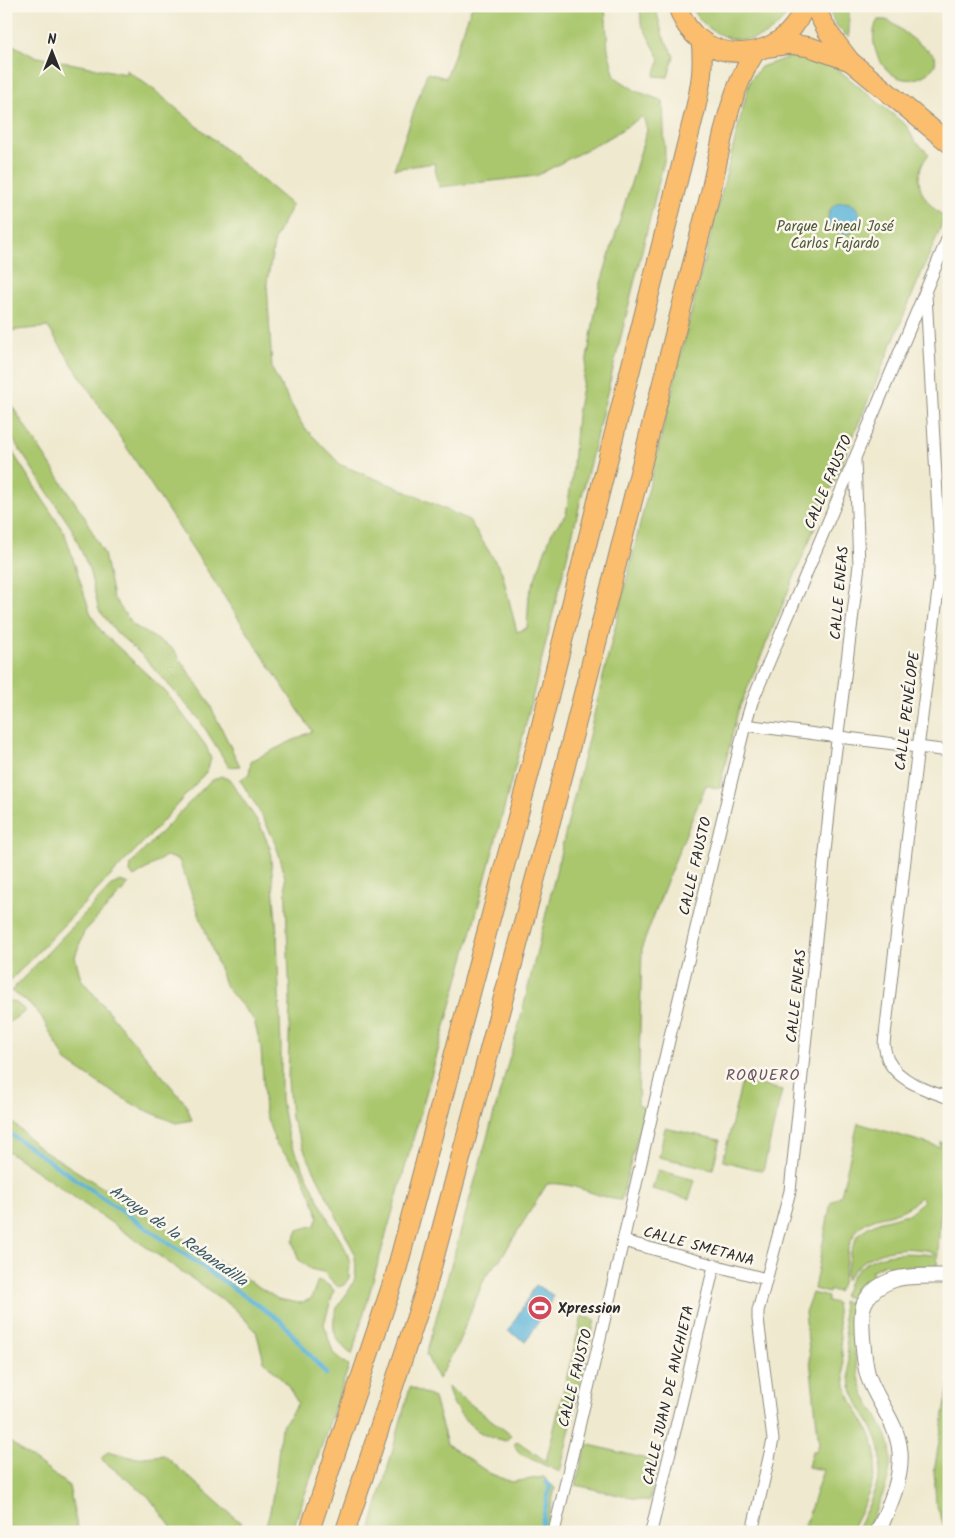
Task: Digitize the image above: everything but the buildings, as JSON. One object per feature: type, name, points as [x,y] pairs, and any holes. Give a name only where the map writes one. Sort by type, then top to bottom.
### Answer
[{"type":"main road","points":[[678,6],[688,26],[701,40],[717,49],[736,53],[790,44],[810,47],[850,61]]},
{"type":"main road","points":[[344,1532],[426,1288],[567,758],[708,204],[730,107],[749,61],[762,49],[784,38],[796,24],[804,6]]},
{"type":"main road","points":[[814,6],[828,32],[850,61],[949,143]]},
{"type":"main road","points":[[309,1532],[395,1276],[532,763],[695,111],[704,61],[701,40]]},
{"type":"street","name":"CALLE FAUSTO","points":[[554,1532],[672,1026],[752,702],[949,235]]},
{"type":"street","name":"CALLE PENÉLOPE","points":[[926,292],[940,575],[884,1044],[888,1060],[896,1071],[936,1094],[949,1098]]},
{"type":"street","name":"CALLE ENEAS","points":[[752,1532],[772,1440],[758,1319],[766,1279],[790,1190],[838,737],[860,565],[854,457]]},
{"type":"street","points":[[745,725],[949,751]]},
{"type":"street","name":"CALLE SMETANA","points":[[623,1241],[766,1279]]},
{"type":"street","name":"CALLE JUAN DE ANCHIETA","points":[[651,1532],[714,1266]]},
{"type":"street","points":[[878,1532],[894,1496],[900,1472],[900,1452],[897,1436],[868,1375],[862,1333],[864,1305],[876,1287],[898,1278],[949,1276]]},
{"type":"green space","points":[[472,6],[605,6],[608,50],[615,77],[636,91],[663,101],[665,157],[520,748],[468,945],[352,1355],[337,1338],[334,1321],[338,1305],[354,1281],[356,1269],[353,1250],[306,1154],[291,1118],[288,1080],[290,1001],[285,878],[278,851],[262,815],[240,780],[249,774],[251,761],[312,731],[48,327],[6,331],[6,41],[33,56],[126,74],[126,70],[153,89],[292,205],[275,239],[267,282],[272,369],[303,426],[341,465],[396,487],[469,520],[502,572],[517,632],[527,628],[529,595],[552,532],[566,514],[572,478],[577,415],[600,286],[647,130],[643,116],[612,136],[536,176],[439,187],[434,163],[394,169],[427,73],[446,78]]},
{"type":"green space","points":[[640,6],[655,6],[663,36],[674,56],[668,77],[654,76],[660,59],[641,23]]},
{"type":"green space","points":[[691,6],[791,6],[782,21],[770,32],[756,38],[742,40],[727,37],[713,31],[701,20]]},
{"type":"green space","points":[[828,6],[849,6],[849,37],[836,24]]},
{"type":"green space","points":[[878,20],[891,22],[935,56],[935,64],[926,74],[913,79],[901,78],[891,73],[883,65],[877,54],[874,42],[874,31]]},
{"type":"green space","name":"Parque Lineal José Carlos Fajardo","points":[[795,55],[814,56],[829,62],[907,126],[914,140],[929,154],[920,172],[919,181],[921,189],[930,204],[945,217],[738,711],[719,789],[706,785],[642,947],[638,1105],[645,1108],[621,1200],[611,1199],[566,1185],[547,1184],[501,1258],[485,1277],[456,1348],[438,1379],[426,1354],[520,1021],[690,317],[750,80],[761,67]]},
{"type":"green space","points":[[6,397],[84,516],[104,554],[113,597],[133,625],[173,649],[207,699],[240,766],[229,767],[199,719],[143,656],[117,633],[99,610],[89,569],[72,529],[6,429]]},
{"type":"green space","points":[[6,442],[65,534],[90,612],[101,631],[167,693],[206,746],[211,759],[207,771],[152,833],[6,985]]},
{"type":"green space","points":[[221,776],[230,780],[260,825],[270,848],[277,933],[281,1100],[288,1137],[330,1223],[345,1248],[350,1262],[349,1278],[344,1285],[338,1287],[323,1272],[310,1269],[298,1259],[293,1242],[298,1230],[315,1225],[318,1218],[315,1205],[300,1170],[276,1144],[265,1113],[261,1048],[254,1020],[226,987],[179,860],[166,856],[134,877],[130,872],[131,864],[209,782]]},
{"type":"green space","points":[[120,881],[129,884],[84,932],[75,957],[81,979],[186,1104],[192,1120],[176,1123],[140,1108],[66,1061],[41,1016],[28,1002],[11,991],[112,885]]},
{"type":"green space","points":[[6,1000],[15,1002],[26,1011],[6,1024]]},
{"type":"green space","points":[[742,1081],[782,1090],[763,1171],[723,1161]]},
{"type":"green space","points":[[6,1116],[37,1146],[278,1299],[299,1303],[311,1299],[318,1280],[334,1290],[324,1324],[333,1353],[349,1366],[292,1532],[264,1532],[270,1511],[281,1428],[298,1403],[287,1385],[264,1361],[256,1331],[233,1307],[6,1150]]},
{"type":"green space","points":[[858,1123],[939,1147],[940,1142],[945,1143],[937,1267],[910,1266],[890,1269],[886,1263],[871,1271],[874,1276],[863,1286],[856,1299],[843,1296],[853,1275],[870,1261],[890,1254],[935,1254],[928,1250],[906,1248],[886,1251],[876,1254],[859,1265],[846,1280],[850,1254],[857,1236],[868,1227],[881,1221],[908,1214],[924,1201],[920,1197],[905,1209],[872,1220],[860,1227],[851,1240],[843,1279],[838,1292],[830,1290],[829,1293],[814,1289],[831,1202],[841,1195]]},
{"type":"green space","points":[[665,1128],[720,1140],[713,1169],[659,1157]]},
{"type":"green space","points":[[658,1170],[695,1180],[689,1199],[652,1189]]},
{"type":"green space","points":[[812,1293],[828,1297],[827,1301],[836,1303],[846,1387],[871,1436],[875,1448],[875,1473],[867,1498],[850,1532],[803,1532],[823,1470],[808,1467],[812,1451],[816,1452],[819,1444],[805,1312]]},
{"type":"green space","points":[[842,1301],[855,1305],[853,1325],[859,1376],[865,1396],[883,1427],[890,1448],[891,1459],[888,1480],[866,1532],[856,1532],[877,1484],[881,1459],[875,1434],[851,1386]]},
{"type":"green space","points":[[582,1316],[595,1320],[560,1472],[520,1454],[514,1445],[517,1441],[546,1461]]},
{"type":"green space","points":[[949,1385],[949,1532],[946,1532],[936,1503],[934,1471]]},
{"type":"green space","points":[[410,1387],[434,1398],[447,1444],[489,1473],[511,1482],[544,1477],[555,1488],[545,1532],[370,1532]]},
{"type":"green space","points":[[448,1387],[511,1435],[506,1441],[485,1435],[471,1425],[460,1414],[452,1401]]},
{"type":"green space","points":[[6,1439],[69,1486],[78,1532],[6,1532]]},
{"type":"green space","points":[[586,1444],[659,1462],[649,1502],[576,1485]]},
{"type":"green space","points":[[108,1451],[134,1458],[164,1455],[251,1532],[175,1532],[148,1496],[101,1459]]},
{"type":"water","points":[[844,202],[855,207],[860,218],[855,229],[844,234],[833,229],[828,218],[833,207]]},
{"type":"water","points":[[536,1285],[554,1296],[526,1342],[508,1331]]},
{"type":"waterway","name":"Arroyo de la Rebanadilla","points":[[6,1131],[281,1321],[326,1374]]},
{"type":"waterway","name":"Arroyo de la Rebanadilla","points":[[540,1532],[550,1486],[546,1482]]},
{"type":"place","name":"Xpression","points":[[540,1308]]},
{"type":"district","name":"ROQUERO","points":[[763,1074]]}]
